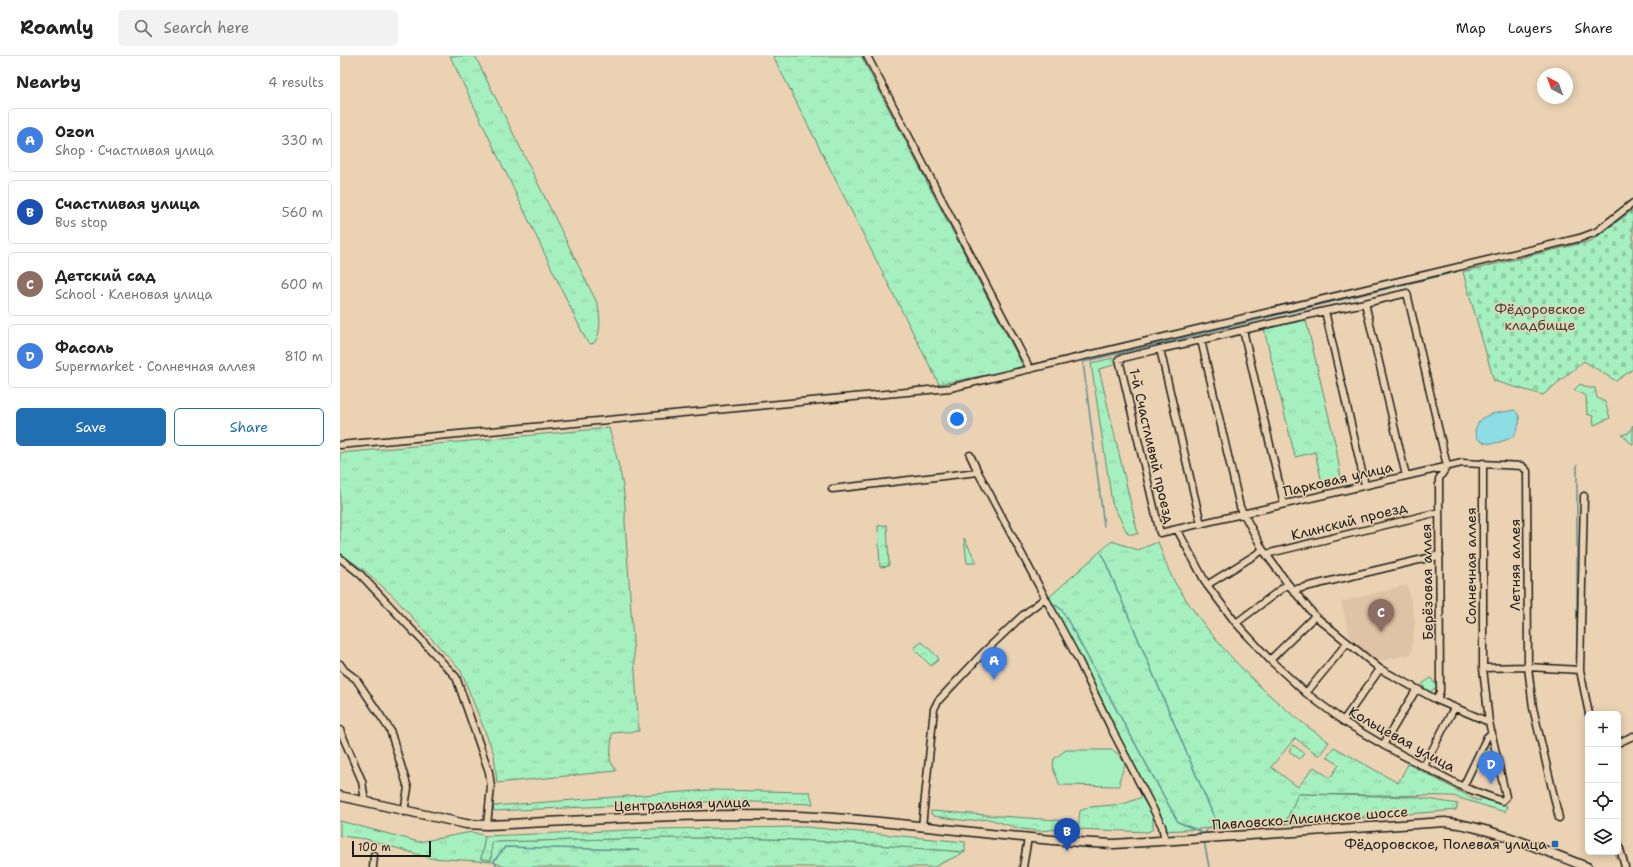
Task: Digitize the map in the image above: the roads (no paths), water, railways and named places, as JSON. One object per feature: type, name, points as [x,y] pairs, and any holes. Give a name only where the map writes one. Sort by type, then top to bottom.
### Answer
[{"type":"main road","name":"Центральная улица","points":[[340,796],[404,812],[466,824],[487,825],[713,814],[818,817],[922,826],[1028,838]]},
{"type":"main road","name":"Павловско-Лисинское шоссе","points":[[1028,838],[1066,842],[1114,844],[1445,822],[1466,824],[1486,830],[1587,867]]},
{"type":"street","points":[[867,56],[1030,368]]},
{"type":"street","points":[[340,445],[936,389],[1580,238],[1596,232],[1633,203]]},
{"type":"street","points":[[1201,524],[1160,349],[1407,293],[1447,466]]},
{"type":"street","points":[[1365,303],[1406,476]]},
{"type":"street","points":[[1325,311],[1365,485]]},
{"type":"street","points":[[1243,330],[1284,504]]},
{"type":"street","points":[[1201,340],[1244,514],[1265,552],[1288,584],[1315,616],[1380,669],[1416,690],[1454,708],[1489,722]]},
{"type":"street","name":"1-й Счастливый проезд","points":[[1160,349],[1119,360],[1160,533]]},
{"type":"street","points":[[970,455],[1162,826],[1166,841]]},
{"type":"street","name":"Парковая улица","points":[[1160,533],[1462,462],[1522,466]]},
{"type":"street","name":"Солнечная аллея","points":[[1483,464],[1483,668],[1489,722],[1506,797]]},
{"type":"street","name":"Берёзовая аллея","points":[[1437,700],[1440,691],[1439,479],[1447,466]]},
{"type":"street","name":"Летняя аллея","points":[[1522,466],[1527,471],[1528,667],[1533,708],[1558,818]]},
{"type":"street","points":[[832,489],[978,472]]},
{"type":"street","points":[[1584,496],[1580,670],[1588,711]]},
{"type":"street","name":"Клинский проезд","points":[[1207,585],[1265,552],[1439,512]]},
{"type":"street","name":"Кольцевая улица","points":[[1177,529],[1207,585],[1236,623],[1270,660],[1306,693],[1344,721],[1384,746],[1463,787],[1502,801],[1506,797]]},
{"type":"street","points":[[1293,590],[1440,555]]},
{"type":"street","points":[[340,558],[360,574],[456,676],[489,772],[491,787],[487,825]]},
{"type":"street","points":[[1236,623],[1288,584]]},
{"type":"street","points":[[922,826],[934,709],[938,701],[983,653],[1023,615],[1045,598]]},
{"type":"street","points":[[1270,660],[1315,616]]},
{"type":"street","points":[[1306,693],[1347,643]]},
{"type":"street","points":[[340,664],[345,671],[356,678],[390,730],[408,788],[404,812]]},
{"type":"street","points":[[1483,668],[1505,669],[1528,667],[1580,670]]},
{"type":"street","points":[[1344,721],[1380,669]]},
{"type":"street","points":[[1384,746],[1416,690]]},
{"type":"street","points":[[1424,766],[1454,708]]},
{"type":"street","points":[[340,730],[362,781],[365,802]]},
{"type":"street","points":[[1463,787],[1487,737],[1492,733]]},
{"type":"street","points":[[1621,742],[1633,736]]},
{"type":"street","points":[[1023,867],[1028,838]]},
{"type":"street","points":[[1621,853],[1625,867]]},
{"type":"street","points":[[372,867],[374,855]]},
{"type":"water","points":[[1514,410],[1519,416],[1519,422],[1514,436],[1495,443],[1485,443],[1477,438],[1475,431],[1481,420],[1490,414]]},
{"type":"waterway","points":[[1104,526],[1083,362],[1456,272]]},
{"type":"waterway","points":[[1577,465],[1577,668]]},
{"type":"waterway","points":[[1102,554],[1217,824],[1207,829],[1205,835]]},
{"type":"waterway","points":[[1054,604],[1062,610],[1178,822],[1199,831],[1202,836]]},
{"type":"waterway","points":[[1577,672],[1585,712]]},
{"type":"waterway","points":[[1204,841],[1209,867]]},
{"type":"waterway","points":[[497,867],[494,861],[505,847],[639,850]]},
{"type":"place","name":"Детский сад","points":[[1381,632]]},
{"type":"place","name":"Ozon","points":[[994,680]]},
{"type":"place","name":"Фасоль","points":[[1491,784]]},
{"type":"place","name":"Фёдоровское, Полевая улица","points":[[1555,844]]},
{"type":"place","name":"Счастливая улица","points":[[1067,851]]},
{"type":"park label","name":"Фёдоровское кладбище","points":[[1540,318]]}]
